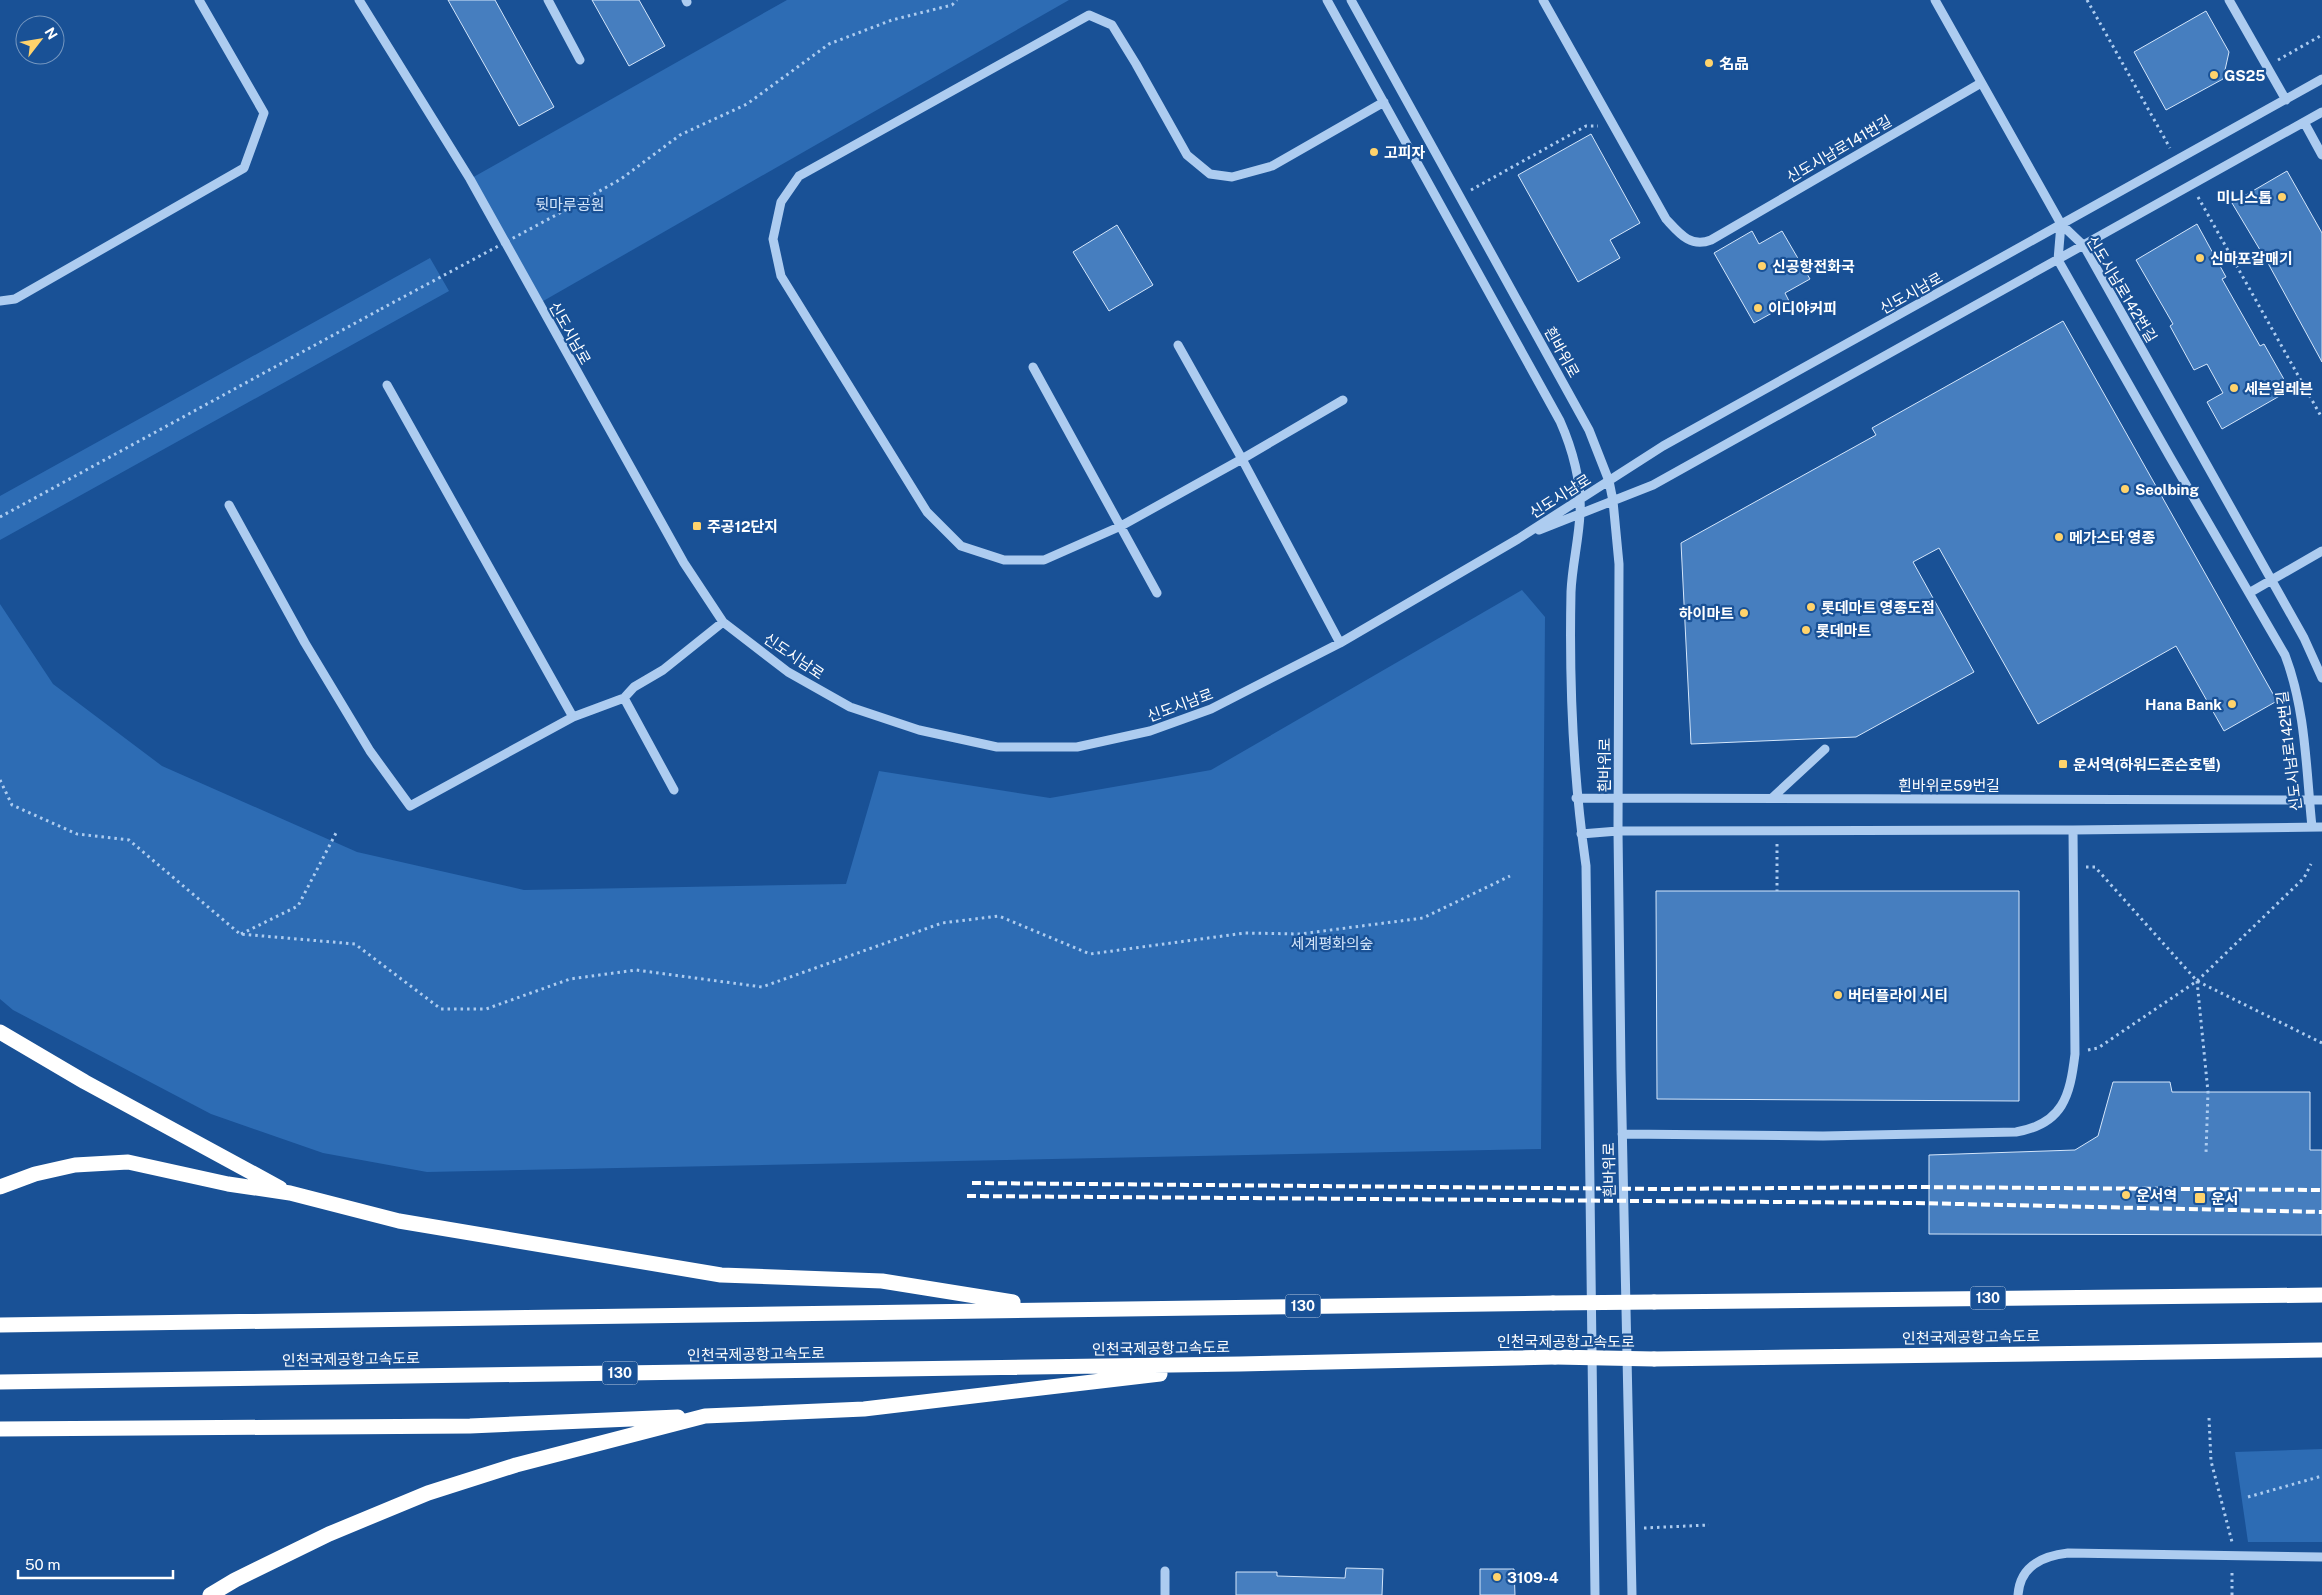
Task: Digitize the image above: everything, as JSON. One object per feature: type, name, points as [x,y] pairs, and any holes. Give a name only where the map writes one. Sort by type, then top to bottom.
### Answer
[{"type":"highway","points":[[0,1032],[85,1082],[290,1193]]},
{"type":"highway","points":[[0,1187],[35,1174],[75,1165],[128,1162],[228,1184],[290,1193],[399,1221],[721,1275],[882,1281],[1054,1309]]},
{"type":"highway","name":"130","points":[[0,1325],[1054,1309],[2322,1295]]},
{"type":"highway","name":"인천국제공항고속도로","points":[[0,1382],[1240,1364],[1555,1357],[1654,1359],[2322,1350]]},
{"type":"highway","points":[[0,1429],[470,1426],[864,1409],[1240,1364]]},
{"type":"highway","points":[[210,1595],[234,1580],[329,1534],[428,1493],[516,1465],[705,1416]]},
{"type":"street","points":[[0,301],[15,299],[244,168],[264,113],[199,0]]},
{"type":"street","name":"신도시남로","points":[[359,0],[470,179],[684,563],[723,622],[788,672],[850,706],[919,730],[997,747],[1077,748],[1150,731],[1211,709],[1340,643],[1518,539],[1663,446],[2322,79]]},
{"type":"street","points":[[548,0],[580,60]]},
{"type":"street","name":"흰바위로","points":[[1327,0],[1560,420],[1569,441],[1580,499],[1571,590],[1572,745],[1576,798],[1586,866],[1595,1595]]},
{"type":"street","name":"흰바위로","points":[[1351,0],[1589,430],[1609,481],[1613,501],[1618,564],[1618,831],[1622,1134],[1632,1595]]},
{"type":"street","points":[[1543,0],[1612,125]]},
{"type":"street","points":[[1935,0],[2061,224],[2058,260]]},
{"type":"street","points":[[2229,0],[2286,100]]},
{"type":"street","points":[[1343,400],[1121,526],[1044,560],[1004,560],[961,546],[927,512],[781,276],[773,239],[781,202],[800,176],[1089,15],[1112,25],[1187,155],[1210,174],[1232,177],[1272,166],[1384,102]]},
{"type":"street","name":"신도시남로141번길","points":[[1612,125],[1666,218],[1690,241],[1701,244],[1711,240],[1981,83]]},
{"type":"street","name":"신도시남로","points":[[1518,539],[1653,485],[2322,112]]},
{"type":"street","points":[[2304,122],[2322,155]]},
{"type":"street","name":"신도시남로142번길","points":[[2061,224],[2084,246],[2272,580],[2315,659],[2322,678]]},
{"type":"street","name":"신도시남로142번길","points":[[2058,260],[2285,655],[2295,682],[2305,740],[2312,827]]},
{"type":"street","points":[[1178,345],[1242,459],[1340,643]]},
{"type":"street","points":[[1033,367],[1157,593]]},
{"type":"street","points":[[387,386],[573,717]]},
{"type":"street","points":[[229,504],[305,643],[360,735],[410,806],[573,717],[624,698],[634,687],[663,670],[723,622]]},
{"type":"street","points":[[2249,593],[2322,551]]},
{"type":"street","points":[[624,698],[674,790]]},
{"type":"street","points":[[1772,798],[1825,749]]},
{"type":"street","name":"흰바위로59번길","points":[[1576,798],[2322,800]]},
{"type":"street","points":[[1581,834],[1618,831],[2073,830],[2322,827]]},
{"type":"street","points":[[1622,1134],[1823,1136],[2016,1132],[2032,1129],[2056,1114],[2071,1086],[2075,1054],[2073,830]]},
{"type":"street","points":[[2018,1595],[2025,1571],[2036,1562],[2052,1555],[2068,1553],[2322,1557]]},
{"type":"street","points":[[1166,1571],[1166,1595]]},
{"type":"path","points":[[0,517],[621,179],[680,135],[747,104],[829,44],[892,20],[952,5],[957,0]]},
{"type":"path","points":[[2087,0],[2177,160]]},
{"type":"path","points":[[2266,66],[2322,35]]},
{"type":"path","points":[[1460,196],[1586,126],[1612,125]]},
{"type":"path","points":[[2191,186],[2322,418]]},
{"type":"path","points":[[0,780],[12,805],[77,834],[129,840],[240,934],[355,944],[441,1009],[486,1009],[570,979],[636,970],[762,987],[942,923],[1000,916],[1090,954],[1245,933],[1300,934],[1423,918],[1510,876]]},
{"type":"path","points":[[1777,831],[1777,890]]},
{"type":"path","points":[[240,934],[298,906],[336,834]]},
{"type":"path","points":[[2075,1054],[2098,1048],[2196,981],[2304,878],[2311,864]]},
{"type":"path","points":[[2072,867],[2095,867],[2196,981],[2322,1043]]},
{"type":"path","points":[[2196,981],[2208,1092],[2206,1152]]},
{"type":"path","points":[[2209,1418],[2211,1461],[2232,1546]]},
{"type":"path","points":[[2248,1497],[2322,1476]]},
{"type":"path","points":[[1631,1528],[1709,1525]]},
{"type":"path","points":[[2232,1573],[2232,1595]]},
{"type":"green space","name":"뒷마루공원","points":[[787,0],[1069,0],[538,304],[470,179]]},
{"type":"green space","points":[[430,258],[449,291],[0,540],[0,496]]},
{"type":"green space","name":"세계평화의숲","points":[[1522,590],[1545,617],[1541,1149],[427,1172],[323,1153],[211,1114],[13,1010],[0,999],[0,604],[53,684],[162,766],[357,852],[524,890],[846,884],[879,771],[1050,798],[1211,770]]},
{"type":"green space","points":[[2322,1449],[2322,1542],[2248,1542],[2235,1452]]},
{"type":"building","points":[[448,0],[495,0],[554,107],[519,126]]},
{"type":"building","points":[[592,0],[639,0],[665,46],[629,66]]},
{"type":"building","points":[[2206,11],[2229,52],[2223,79],[2166,110],[2134,52]]},
{"type":"building","points":[[1591,134],[1640,223],[1610,240],[1620,258],[1578,282],[1518,175]]},
{"type":"building","points":[[2287,171],[2322,233],[2322,362],[2269,265],[2232,203]]},
{"type":"building","points":[[2197,224],[2226,277],[2222,279],[2260,346],[2264,344],[2290,390],[2222,429],[2207,402],[2223,393],[2207,364],[2194,370],[2170,326],[2173,324],[2136,260]]},
{"type":"building","points":[[1117,225],[1153,285],[1109,311],[1073,252]]},
{"type":"building","name":"신공항전화국","points":[[1752,231],[1759,244],[1782,231],[1810,279],[1785,293],[1790,303],[1754,323],[1714,253]]},
{"type":"building","points":[[2063,321],[2277,701],[2224,731],[2176,646],[2038,724],[1939,548],[1913,562],[1974,672],[1856,737],[1691,744],[1681,543],[1876,435],[1872,428]]},
{"type":"building","name":"버터플라이 시티","points":[[1656,891],[2019,891],[2019,1101],[1657,1099]]},
{"type":"building","name":"운서역","points":[[2113,1082],[2170,1082],[2172,1092],[2310,1092],[2310,1150],[2322,1150],[2322,1235],[1929,1234],[1929,1155],[2075,1150],[2098,1136]]},
{"type":"building","points":[[1346,1568],[1383,1569],[1382,1595],[1236,1595],[1236,1572],[1277,1572],[1277,1576],[1345,1578]]},
{"type":"building","name":"3109-4","points":[[1480,1569],[1514,1569],[1515,1595],[1480,1595]]},
{"type":"railway","points":[[972,1183],[1659,1189],[1914,1187],[2322,1190]]},
{"type":"railway","points":[[967,1196],[1914,1203],[2322,1212]]},
{"type":"place","name":"名品","points":[[1709,63]]},
{"type":"place","name":"GS25","points":[[2214,75]]},
{"type":"place","name":"고피자","points":[[1374,152]]},
{"type":"place","name":"미니스톱","points":[[2282,197]]},
{"type":"place","name":"신마포갈매기","points":[[2200,258]]},
{"type":"place","name":"신공항전화국","points":[[1762,266]]},
{"type":"place","name":"이디야커피","points":[[1758,308]]},
{"type":"place","name":"세븐일레븐","points":[[2234,388]]},
{"type":"place","name":"Seolbing","points":[[2125,489]]},
{"type":"place","name":"주공12단지","points":[[697,526]]},
{"type":"place","name":"메가스타 영종","points":[[2059,537]]},
{"type":"place","name":"롯데마트 영종도점","points":[[1811,607]]},
{"type":"place","name":"하이마트","points":[[1744,613]]},
{"type":"place","name":"롯데마트","points":[[1806,630]]},
{"type":"place","name":"Hana Bank","points":[[2232,704]]},
{"type":"place","name":"운서역(하워드존슨호텔)","points":[[2063,764]]},
{"type":"place","name":"버터플라이 시티","points":[[1838,995]]},
{"type":"place","name":"운서역","points":[[2126,1195]]},
{"type":"place","name":"운서","points":[[2200,1198]]},
{"type":"place","name":"3109-4","points":[[1497,1577]]}]
